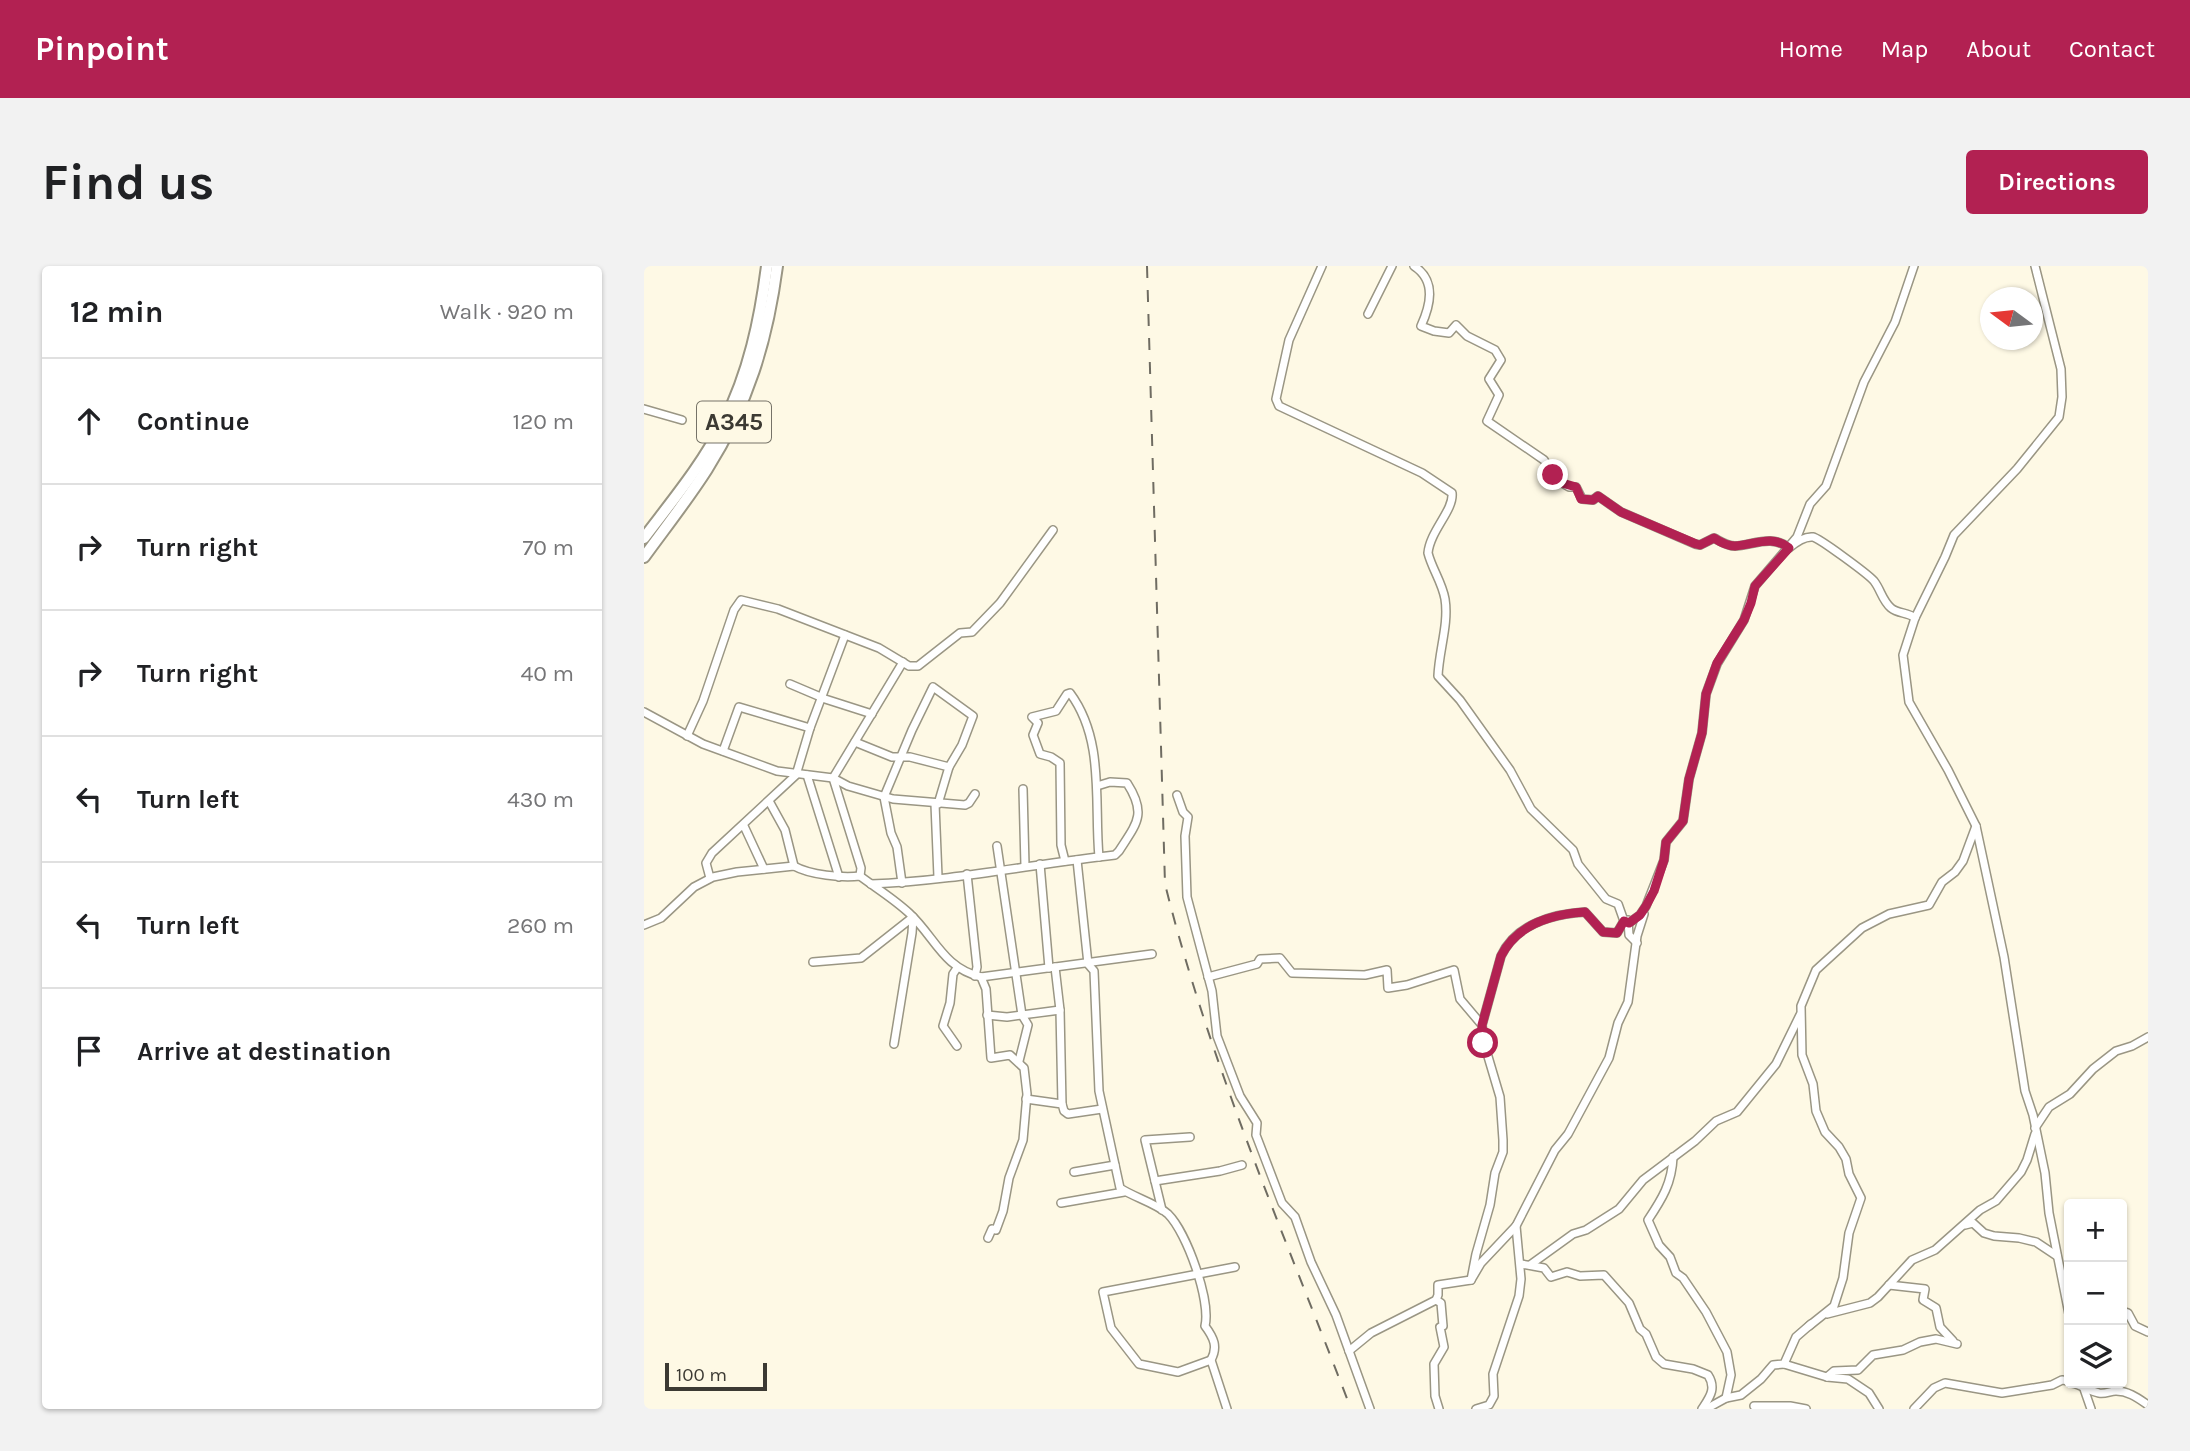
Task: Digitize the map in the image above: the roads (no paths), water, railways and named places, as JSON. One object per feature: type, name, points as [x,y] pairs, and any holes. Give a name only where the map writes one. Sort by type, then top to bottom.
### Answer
[{"type":"highway","name":"A345","points":[[645,546],[702,458],[731,406],[752,348],[767,266]]},
{"type":"highway","name":"A345","points":[[645,546],[705,472],[745,398],[765,335],[777,266]]},
{"type":"street","points":[[1322,266],[1289,340],[1276,399],[1279,406],[1422,473],[1452,493],[1452,499],[1437,526],[1428,553],[1442,587],[1446,613],[1438,676],[1460,700],[1510,770],[1531,809],[1573,850],[1578,864],[1606,898],[1618,904],[1627,922],[1629,934],[1637,943]]},
{"type":"street","points":[[1368,314],[1392,266]]},
{"type":"street","points":[[1414,266],[1426,280],[1430,293],[1430,306],[1421,326],[1449,334],[1456,325],[1467,336],[1495,350],[1501,360],[1489,379],[1499,395],[1487,421],[1544,460],[1557,480],[1569,487],[1576,487],[1581,499],[1593,500],[1598,496],[1621,512],[1700,545],[1714,538],[1734,546],[1769,541],[1785,544],[1789,548]]},
{"type":"street","points":[[1471,1280],[1503,1140],[1500,1097],[1483,1043],[1482,1025],[1501,956],[1521,934],[1545,918],[1585,912],[1603,932],[1617,933],[1627,922],[1640,915],[1646,906],[1664,860],[1666,842],[1683,821],[1689,779],[1702,733],[1706,694],[1717,663],[1744,620],[1755,586],[1797,537],[1810,504],[1826,486],[1864,382],[1895,322],[1913,266]]},
{"type":"street","points":[[2035,266],[2061,369],[2062,397],[2059,417],[2017,469],[1954,535],[1915,618],[1903,655],[1909,702],[1976,826],[2004,957],[2025,1091],[2045,1173],[2064,1288]]},
{"type":"street","points":[[644,409],[682,420]]},
{"type":"street","points":[[687,736],[703,701],[734,610],[741,600],[778,609],[879,648],[909,666],[918,666],[960,633],[972,632],[1000,603],[1053,530]]},
{"type":"street","points":[[1789,548],[1804,538],[1822,539],[1828,548],[1875,582],[1882,598],[1894,611],[1915,618]]},
{"type":"street","points":[[710,878],[706,863],[720,845],[744,826],[752,815],[796,775],[810,728],[845,635]]},
{"type":"street","points":[[860,876],[861,868],[833,778],[903,663]]},
{"type":"street","points":[[790,684],[872,715]]},
{"type":"street","points":[[902,883],[897,847],[891,834],[884,797],[933,687],[973,716],[962,745],[949,767],[936,804],[937,877]]},
{"type":"street","points":[[1065,861],[1061,845],[1060,763],[1040,754],[1033,735],[1038,723],[1032,717],[1056,711],[1067,694],[1072,695],[1090,730],[1097,786],[1099,857]]},
{"type":"street","points":[[723,751],[739,707],[810,728]]},
{"type":"street","points":[[644,712],[687,736],[777,771],[833,778],[848,786],[884,797],[936,804],[965,805],[970,803],[975,794]]},
{"type":"street","points":[[855,742],[900,758],[910,757],[949,767]]},
{"type":"street","points":[[807,775],[839,877]]},
{"type":"street","points":[[870,884],[1002,872],[1025,866],[1115,855],[1138,821],[1137,799],[1127,783],[1110,782],[1097,786]]},
{"type":"street","points":[[1023,789],[1025,866]]},
{"type":"street","points":[[1177,794],[1183,812],[1188,817],[1185,845],[1187,897],[1208,977],[1220,1043],[1240,1096],[1256,1122],[1256,1135],[1272,1181],[1282,1203],[1295,1217],[1301,1229],[1311,1262],[1336,1315],[1370,1409]]},
{"type":"street","points":[[769,801],[785,830],[794,866]]},
{"type":"street","points":[[744,826],[764,869]]},
{"type":"street","points":[[1784,1364],[1796,1337],[1834,1306],[1843,1278],[1849,1233],[1861,1198],[1849,1174],[1846,1159],[1825,1132],[1816,1111],[1813,1084],[1802,1055],[1803,999],[1815,970],[1862,928],[1889,914],[1929,905],[1942,882],[1955,872],[1962,861],[1976,826]]},
{"type":"street","points":[[997,846],[1022,1014],[1028,1025],[1018,1061]]},
{"type":"street","points":[[1077,860],[1088,964],[1094,971],[1099,1091],[1120,1188],[1162,1210],[1175,1223],[1198,1276],[1206,1307],[1205,1326],[1212,1335],[1216,1350],[1212,1360],[1227,1409]]},
{"type":"street","points":[[1040,864],[1052,968],[1060,1010],[1063,1111],[1068,1114],[1102,1109]]},
{"type":"street","points":[[644,925],[661,918],[694,887],[724,874],[794,866],[802,871],[847,879],[860,876]]},
{"type":"street","points":[[967,874],[978,976],[986,989],[991,1058],[1010,1055],[1024,1068],[1026,1099],[1023,1140],[1009,1178],[1003,1211],[996,1230],[992,1229],[988,1238]]},
{"type":"street","points":[[860,876],[913,917],[957,968],[978,976],[1152,954]]},
{"type":"street","points":[[1471,1280],[1481,1263],[1516,1226],[1555,1150],[1568,1135],[1609,1058],[1618,1023],[1628,1002],[1646,906]]},
{"type":"street","points":[[813,962],[861,958],[913,917]]},
{"type":"street","points":[[894,1044],[913,917]]},
{"type":"street","points":[[1208,977],[1257,964],[1260,959],[1280,958],[1292,973],[1365,975],[1387,970],[1388,988],[1407,985],[1454,970],[1460,999],[1482,1025]]},
{"type":"street","points":[[957,968],[953,974],[950,1003],[943,1026],[957,1046]]},
{"type":"street","points":[[987,1015],[1007,1017],[1060,1010]]},
{"type":"street","points":[[1525,1265],[1619,1209],[1630,1198],[1637,1185],[1709,1130],[1716,1121],[1740,1108],[1776,1064],[1801,1011]]},
{"type":"street","points":[[1809,1325],[1830,1313],[1870,1303],[1912,1260],[1936,1250],[1980,1210],[1996,1201],[2021,1172],[2035,1130],[2049,1107],[2070,1094],[2093,1069],[2116,1051],[2148,1037]]},
{"type":"street","points":[[1026,1099],[1062,1104]]},
{"type":"street","points":[[1162,1210],[1144,1140],[1190,1137]]},
{"type":"street","points":[[1674,1157],[1674,1169],[1667,1189],[1648,1220],[1658,1245],[1670,1257],[1676,1272],[1706,1312],[1727,1352],[1731,1375],[1726,1398]]},
{"type":"street","points":[[1074,1172],[1115,1165]]},
{"type":"street","points":[[1155,1181],[1242,1165]]},
{"type":"street","points":[[1061,1203],[1125,1191]]},
{"type":"street","points":[[1961,1226],[1973,1223],[1984,1233],[2036,1242],[2057,1256]]},
{"type":"street","points":[[1476,1409],[1489,1405],[1494,1396],[1493,1374],[1525,1265],[1516,1226]]},
{"type":"street","points":[[1525,1265],[1544,1268],[1551,1277],[1567,1272],[1580,1276],[1604,1275],[1629,1303],[1656,1357],[1664,1364],[1693,1369],[1708,1375],[1712,1396],[1704,1409]]},
{"type":"street","points":[[1212,1360],[1178,1372],[1139,1364],[1111,1328],[1103,1292],[1234,1268]]},
{"type":"street","points":[[1349,1351],[1371,1333],[1436,1300],[1438,1285],[1471,1280]]},
{"type":"street","points":[[1827,1377],[1834,1371],[1858,1370],[1873,1355],[1903,1350],[1920,1342],[1936,1339],[1957,1344],[1948,1338],[1940,1327],[1936,1308],[1923,1300],[1924,1289],[1889,1285]]},
{"type":"street","points":[[1436,1300],[1441,1303],[1443,1326],[1440,1327],[1444,1347],[1434,1364],[1435,1396],[1439,1409]]},
{"type":"street","points":[[2127,1313],[2135,1326],[2148,1332]]},
{"type":"street","points":[[1704,1409],[1726,1398],[1741,1395],[1773,1365],[1784,1364],[1827,1377],[1848,1379],[1869,1393],[1879,1409]]},
{"type":"street","points":[[1914,1409],[1934,1388],[1945,1383],[2002,1393],[2064,1380]]},
{"type":"street","points":[[2084,1388],[2091,1409]]},
{"type":"street","points":[[2088,1388],[2102,1394],[2119,1391],[2136,1396],[2148,1405]]},
{"type":"street","points":[[1741,1395],[1754,1408],[1790,1406],[1806,1409]]},
{"type":"railway","points":[[1147,266],[1165,884],[1183,951],[1226,1084],[1351,1409]]}]
